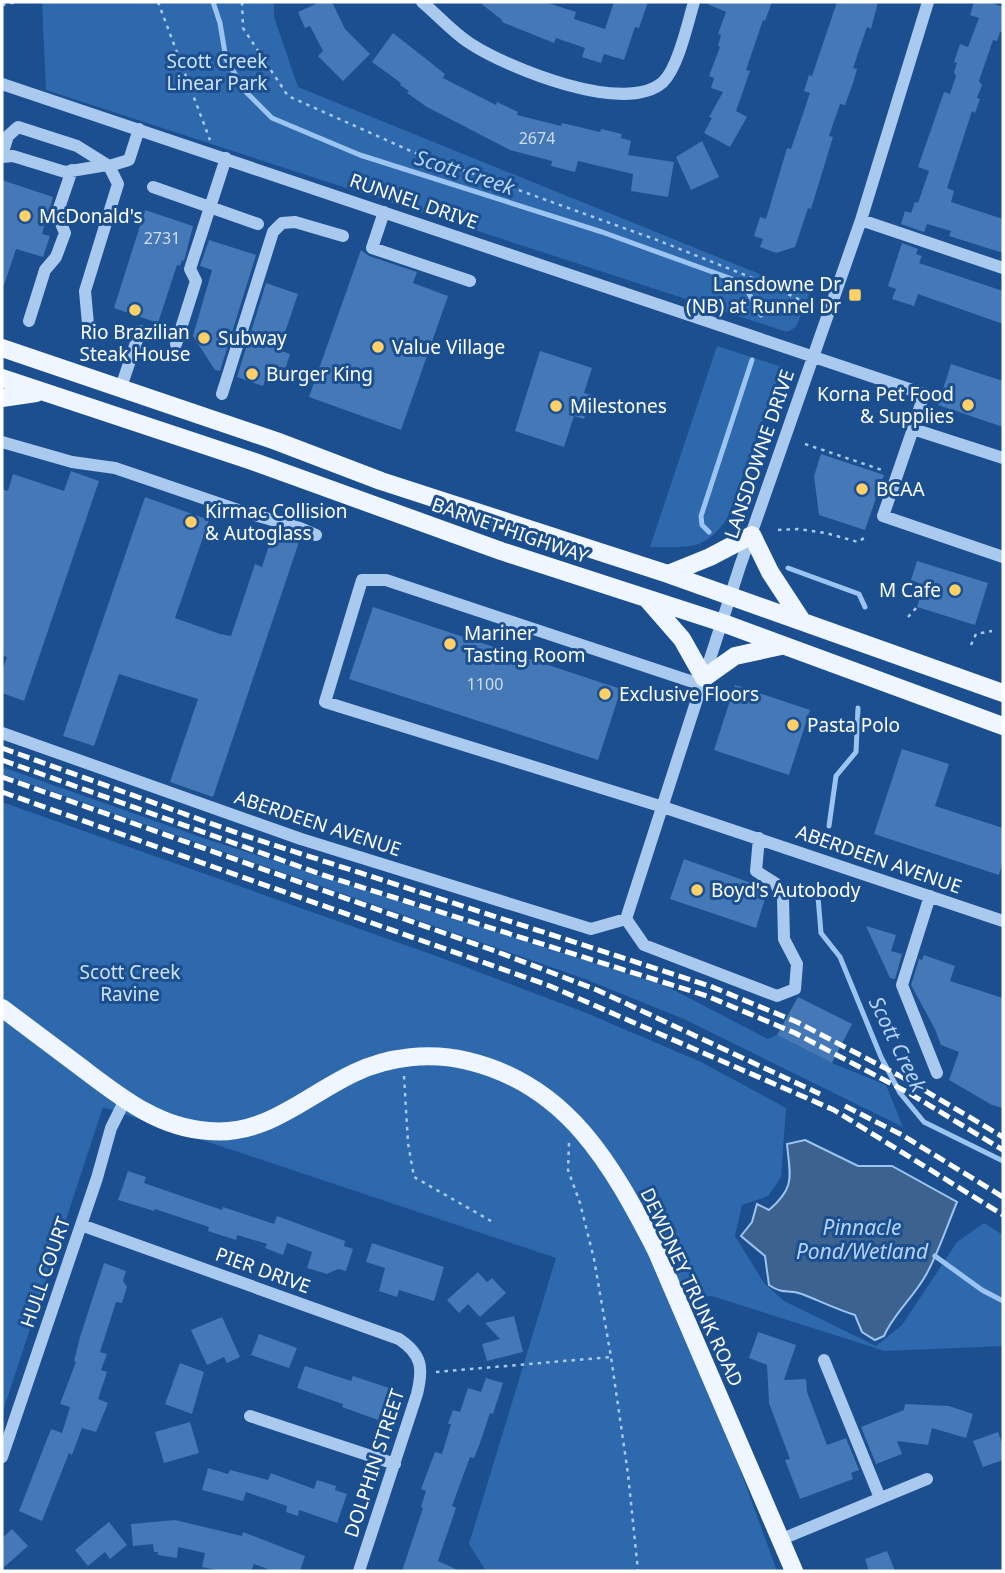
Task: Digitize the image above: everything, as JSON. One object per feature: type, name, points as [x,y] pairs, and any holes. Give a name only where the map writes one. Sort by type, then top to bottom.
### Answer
[{"type":"main road","name":"BARNET HIGHWAY","points":[[2,348],[276,441],[381,481],[668,574],[1003,693]]},
{"type":"main road","name":"BARNET HIGHWAY","points":[[2,378],[252,461],[501,551],[723,623],[1003,726]]},
{"type":"main road","points":[[2,398],[45,393]]},
{"type":"main road","points":[[668,574],[710,557],[752,535],[770,572],[802,621]]},
{"type":"main road","points":[[646,598],[682,639],[703,682],[736,656],[784,645]]},
{"type":"main road","name":"DEWDNEY TRUNK ROAD","points":[[2,1008],[125,1100],[155,1117],[181,1127],[210,1132],[262,1125],[286,1114],[352,1074],[376,1064],[403,1058],[447,1057],[492,1068],[538,1090],[572,1119],[604,1158],[633,1204],[656,1250],[794,1571]]},
{"type":"street","points":[[422,2],[470,43],[522,71],[604,93],[636,94],[663,81],[678,55],[694,2]]},
{"type":"street","name":"LANSDOWNE DRIVE","points":[[626,919],[731,597],[861,220],[928,2]]},
{"type":"street","name":"RUNNEL DRIVE","points":[[2,84],[924,394],[913,429]]},
{"type":"street","points":[[88,324],[85,291],[118,184],[108,166],[77,146],[18,127],[8,136],[2,156],[13,156],[65,172],[108,166],[129,160],[139,129]]},
{"type":"street","points":[[176,344],[196,281],[190,269],[210,207],[221,156]]},
{"type":"street","points":[[29,321],[45,270],[56,257],[65,233],[57,214],[72,170]]},
{"type":"street","points":[[153,187],[258,224]]},
{"type":"street","points":[[384,212],[372,248],[470,281]]},
{"type":"street","points":[[861,220],[1003,268]]},
{"type":"street","points":[[222,394],[273,232],[282,223],[295,222],[343,236]]},
{"type":"street","points":[[121,387],[139,331]]},
{"type":"street","points":[[1003,458],[913,429],[883,516],[1003,557]]},
{"type":"street","points":[[2,442],[72,462],[116,468],[316,535]]},
{"type":"street","name":"ABERDEEN AVENUE","points":[[703,682],[386,580],[362,580],[325,702],[759,838],[1003,921]]},
{"type":"street","name":"ABERDEEN AVENUE","points":[[2,733],[301,839],[591,929],[626,919]]},
{"type":"street","points":[[626,919],[644,945],[777,996],[795,989],[797,964],[784,939],[783,898],[775,883],[756,871],[759,838]]},
{"type":"street","points":[[930,896],[902,985],[937,1073]]},
{"type":"street","name":"HULL COURT","points":[[2,1457],[111,1128],[125,1100]]},
{"type":"street","name":"PIER DRIVE","points":[[81,1225],[400,1339],[409,1346],[421,1365]]},
{"type":"street","points":[[824,1360],[880,1498]]},
{"type":"street","name":"DOLPHIN STREET","points":[[359,1571],[417,1394],[421,1365]]},
{"type":"street","points":[[250,1416],[395,1464]]},
{"type":"street","points":[[782,1539],[927,1479]]},
{"type":"path","points":[[2,5],[17,2]]},
{"type":"path","points":[[158,2],[221,156]]},
{"type":"path","points":[[242,2],[243,28],[288,96],[413,152],[657,240],[755,279],[829,313]]},
{"type":"path","points":[[805,444],[886,471]]},
{"type":"path","points":[[778,530],[798,529],[826,533],[858,542],[864,538]]},
{"type":"path","points":[[908,617],[917,607]]},
{"type":"path","points":[[971,645],[976,634],[992,631]]},
{"type":"path","points":[[403,1058],[408,1143],[414,1177],[491,1222]]},
{"type":"path","points":[[572,1119],[568,1170],[580,1203],[594,1259],[611,1357],[638,1571]]},
{"type":"path","points":[[436,1373],[611,1357]]},
{"type":"green space","name":"Scott Creek Linear Park","points":[[42,2],[274,2],[274,17],[298,87],[809,294],[796,327],[787,332],[46,90]]},
{"type":"green space","points":[[717,346],[782,367],[727,519],[702,543],[684,547],[650,547]]},
{"type":"green space","points":[[2,767],[206,839],[666,986],[768,1039],[777,1035],[832,1063],[886,1085],[903,1127],[686,1020],[585,979],[2,774]]},
{"type":"green space","name":"Scott Creek Ravine","points":[[2,802],[439,957],[584,1012],[701,1062],[786,1108],[781,1177],[768,1196],[742,1205],[735,1236],[764,1283],[784,1301],[876,1346],[902,1325],[957,1242],[984,1223],[1003,1235],[1003,1346],[885,1351],[712,1296],[678,1299],[777,1571],[486,1571],[469,1544],[556,1258],[103,1107],[2,1414]]},
{"type":"water","name":"Pinnacle Pond/Wetland","points":[[805,1140],[858,1166],[892,1166],[957,1202],[922,1281],[884,1336],[875,1340],[862,1332],[855,1315],[802,1294],[779,1290],[769,1285],[765,1256],[741,1236],[752,1222],[757,1204],[769,1210],[784,1194],[790,1173],[787,1144]]},
{"type":"building","points":[[320,2],[332,2],[345,29],[370,54],[343,81],[318,56],[323,51],[310,26],[305,28],[298,12]]},
{"type":"building","points":[[479,2],[545,2],[576,12],[574,19],[605,29],[614,2],[648,2],[639,28],[635,27],[624,60],[604,54],[601,63],[582,57],[585,48],[556,38],[554,43],[502,22]]},
{"type":"building","points":[[703,2],[772,2],[746,70],[750,71],[736,111],[747,117],[730,147],[704,133],[712,118],[709,117],[723,92],[711,88],[714,78],[709,76],[720,47],[721,35],[718,34],[726,12]]},
{"type":"building","points":[[837,2],[878,2],[871,29],[867,27],[853,68],[857,69],[845,105],[840,104],[829,136],[833,137],[811,209],[808,208],[795,247],[776,253],[760,247],[763,239],[754,236],[760,217],[766,219],[787,148],[791,149],[810,93],[804,91],[809,75],[812,76]]},
{"type":"building","points":[[974,2],[989,2],[1003,7],[1003,31],[997,41],[993,40],[979,81],[982,85],[977,98],[980,99],[975,113],[972,111],[947,188],[954,191],[951,202],[1003,219],[1003,253],[949,236],[951,231],[927,224],[924,232],[901,224],[905,211],[911,213],[915,202],[918,203],[929,171],[918,167],[944,92],[950,94],[956,76],[954,72],[957,63],[954,62],[960,44],[968,47],[979,18],[970,15]]},
{"type":"building","points":[[393,33],[445,74],[443,78],[496,105],[497,102],[518,112],[517,115],[561,126],[562,123],[622,134],[621,138],[631,141],[628,155],[674,162],[668,197],[631,191],[633,174],[578,161],[575,172],[551,166],[552,161],[510,150],[427,107],[407,93],[409,91],[400,85],[401,83],[372,62]]},
{"type":"building","points":[[702,141],[719,177],[691,190],[676,157]]},
{"type":"building","name":"McDonald's","points":[[2,180],[53,197],[42,234],[50,236],[43,257],[16,249],[4,285],[2,285]]},
{"type":"building","points":[[145,210],[193,226],[184,261],[182,260],[180,266],[177,265],[158,323],[114,308]]},
{"type":"building","points":[[209,240],[256,255],[220,371],[215,370],[193,336],[212,270],[200,266]]},
{"type":"building","points":[[902,243],[918,249],[916,254],[922,256],[919,263],[1003,291],[1003,324],[918,294],[914,306],[892,299],[896,289],[888,286]]},
{"type":"building","name":"Value Village","points":[[361,250],[369,256],[417,272],[413,283],[448,296],[401,430],[309,397]]},
{"type":"building","points":[[266,283],[298,294],[279,350],[290,354],[281,382],[266,377],[263,386],[237,377]]},
{"type":"building","name":"Milestones","points":[[540,351],[592,368],[584,393],[592,395],[584,419],[574,416],[564,447],[515,431]]},
{"type":"building","points":[[951,364],[1003,381],[1003,427],[938,405]]},
{"type":"building","points":[[821,454],[884,475],[865,530],[819,515],[814,476]]},
{"type":"building","points":[[71,471],[99,481],[24,701],[2,693],[2,671],[7,657],[2,655],[2,489],[8,491],[13,474],[64,491]]},
{"type":"building","points":[[145,497],[209,520],[175,618],[220,634],[231,636],[255,564],[262,567],[274,530],[300,539],[213,797],[170,782],[198,699],[119,674],[94,746],[63,736]]},
{"type":"building","points":[[917,561],[988,583],[975,625],[917,607],[921,594],[916,592],[919,583],[911,580]]},
{"type":"building","points":[[373,607],[621,689],[598,760],[349,679]]},
{"type":"building","points":[[735,685],[810,710],[789,775],[714,750]]},
{"type":"building","points":[[902,749],[949,764],[935,806],[1003,828],[1003,861],[999,875],[874,834]]},
{"type":"building","points":[[684,859],[768,889],[756,928],[670,899]]},
{"type":"building","points":[[866,926],[896,935],[891,951],[902,954],[895,979],[890,978]]},
{"type":"building","points":[[924,955],[955,966],[950,981],[1003,998],[1003,1108],[992,1105],[949,1080],[959,1052],[941,1045],[911,985],[919,959],[922,960]]},
{"type":"building","points":[[798,997],[852,1024],[832,1063],[777,1035]]},
{"type":"building","points":[[128,1171],[146,1177],[144,1183],[222,1210],[223,1207],[274,1224],[277,1216],[345,1241],[344,1246],[353,1249],[346,1271],[338,1269],[327,1274],[307,1268],[312,1252],[287,1243],[283,1255],[265,1248],[267,1244],[237,1235],[236,1240],[208,1231],[209,1227],[118,1200]]},
{"type":"building","points":[[372,1243],[444,1267],[434,1301],[399,1290],[397,1297],[379,1291],[385,1268],[366,1262]]},
{"type":"building","points":[[104,1263],[126,1271],[123,1281],[127,1287],[122,1303],[116,1302],[100,1352],[107,1354],[101,1370],[107,1372],[98,1399],[108,1403],[96,1432],[82,1428],[42,1521],[19,1511],[51,1429],[62,1433],[70,1407],[60,1404],[76,1362],[74,1361],[80,1337]]},
{"type":"building","points":[[478,1272],[487,1282],[492,1278],[506,1293],[480,1317],[468,1304],[459,1313],[447,1300]]},
{"type":"building","points":[[514,1316],[523,1352],[487,1361],[482,1344],[500,1339],[485,1323]]},
{"type":"building","points":[[222,1317],[240,1357],[227,1363],[224,1357],[207,1365],[191,1330]]},
{"type":"building","points":[[758,1332],[796,1345],[784,1380],[806,1379],[807,1392],[827,1445],[846,1438],[859,1470],[851,1473],[853,1479],[800,1499],[785,1460],[790,1459],[769,1403],[767,1365],[749,1358]]},
{"type":"building","points":[[259,1334],[297,1348],[289,1368],[251,1355]]},
{"type":"building","points":[[180,1363],[204,1372],[192,1414],[165,1404]]},
{"type":"building","points":[[305,1366],[351,1381],[353,1376],[389,1388],[378,1420],[297,1388]]},
{"type":"building","points":[[486,1378],[503,1383],[493,1414],[490,1413],[474,1458],[470,1457],[452,1506],[456,1508],[438,1561],[460,1571],[402,1571],[423,1508],[421,1507],[426,1491],[421,1489],[435,1452],[442,1454],[453,1410],[460,1412],[468,1388],[481,1392]]},
{"type":"building","points":[[905,1404],[949,1406],[973,1414],[966,1438],[932,1428],[928,1445],[897,1441],[902,1454],[876,1464],[861,1427],[904,1410]]},
{"type":"building","points":[[190,1422],[199,1453],[164,1463],[155,1432]]},
{"type":"building","points":[[998,1432],[1003,1446],[1003,1460],[983,1467],[973,1441]]},
{"type":"building","points":[[208,1468],[228,1474],[230,1470],[268,1480],[271,1473],[314,1489],[317,1480],[336,1486],[335,1490],[347,1494],[337,1523],[299,1510],[298,1516],[286,1512],[287,1506],[246,1492],[243,1501],[202,1490]]},
{"type":"building","points":[[175,1520],[242,1536],[243,1532],[305,1556],[300,1571],[273,1571],[254,1564],[251,1571],[221,1571],[202,1567],[205,1553],[178,1547],[177,1558],[158,1555],[158,1552],[154,1552],[153,1544],[133,1546],[131,1524]]},
{"type":"building","points":[[109,1522],[127,1545],[110,1559],[105,1552],[88,1566],[75,1550]]},
{"type":"building","points":[[12,1529],[28,1546],[2,1569],[2,1538]]},
{"type":"building","points":[[887,1551],[895,1571],[869,1571],[865,1559]]},
{"type":"waterway","name":"Scott Creek","points":[[213,2],[220,23],[226,59],[245,91],[272,118],[360,155],[602,232],[743,283],[761,315]]},
{"type":"waterway","name":"Scott Creek","points":[[709,532],[702,525],[701,516],[752,360]]},
{"type":"waterway","name":"Scott Creek","points":[[788,568],[859,594],[865,607]]},
{"type":"waterway","name":"Scott Creek","points":[[829,826],[836,776],[856,752],[858,708]]},
{"type":"waterway","name":"Scott Creek","points":[[818,897],[821,933],[840,957],[881,1057],[900,1093],[924,1122],[1003,1161]]},
{"type":"waterway","points":[[935,1256],[982,1290],[1003,1301]]},
{"type":"railway","points":[[2,748],[243,835],[710,986],[797,1022],[902,1077],[1003,1137]]},
{"type":"railway","points":[[2,760],[323,875],[707,996],[795,1033],[909,1093],[1003,1150]]},
{"type":"railway","points":[[2,777],[495,951],[597,990],[820,1094]]},
{"type":"railway","points":[[2,792],[550,986],[834,1110],[1003,1215]]},
{"type":"railway","points":[[845,1106],[902,1135],[1003,1197]]},
{"type":"place","name":"McDonald's","points":[[25,216]]},
{"type":"place","name":"Lansdowne Dr (NB) at Runnel Dr","points":[[855,295]]},
{"type":"place","name":"Rio Brazilian Steak House","points":[[135,310]]},
{"type":"place","name":"Subway","points":[[204,338]]},
{"type":"place","name":"Value Village","points":[[378,347]]},
{"type":"place","name":"Burger King","points":[[252,374]]},
{"type":"place","name":"Korna Pet Food & Supplies","points":[[968,405]]},
{"type":"place","name":"Milestones","points":[[556,406]]},
{"type":"place","name":"BCAA","points":[[862,489]]},
{"type":"place","name":"Kirmac Collision & Autoglass","points":[[191,522]]},
{"type":"place","name":"M Cafe","points":[[955,590]]},
{"type":"place","name":"Mariner Tasting Room","points":[[450,644]]},
{"type":"place","name":"Exclusive Floors","points":[[605,694]]},
{"type":"place","name":"Pasta Polo","points":[[793,725]]},
{"type":"place","name":"Boyd's Autobody","points":[[697,890]]}]
